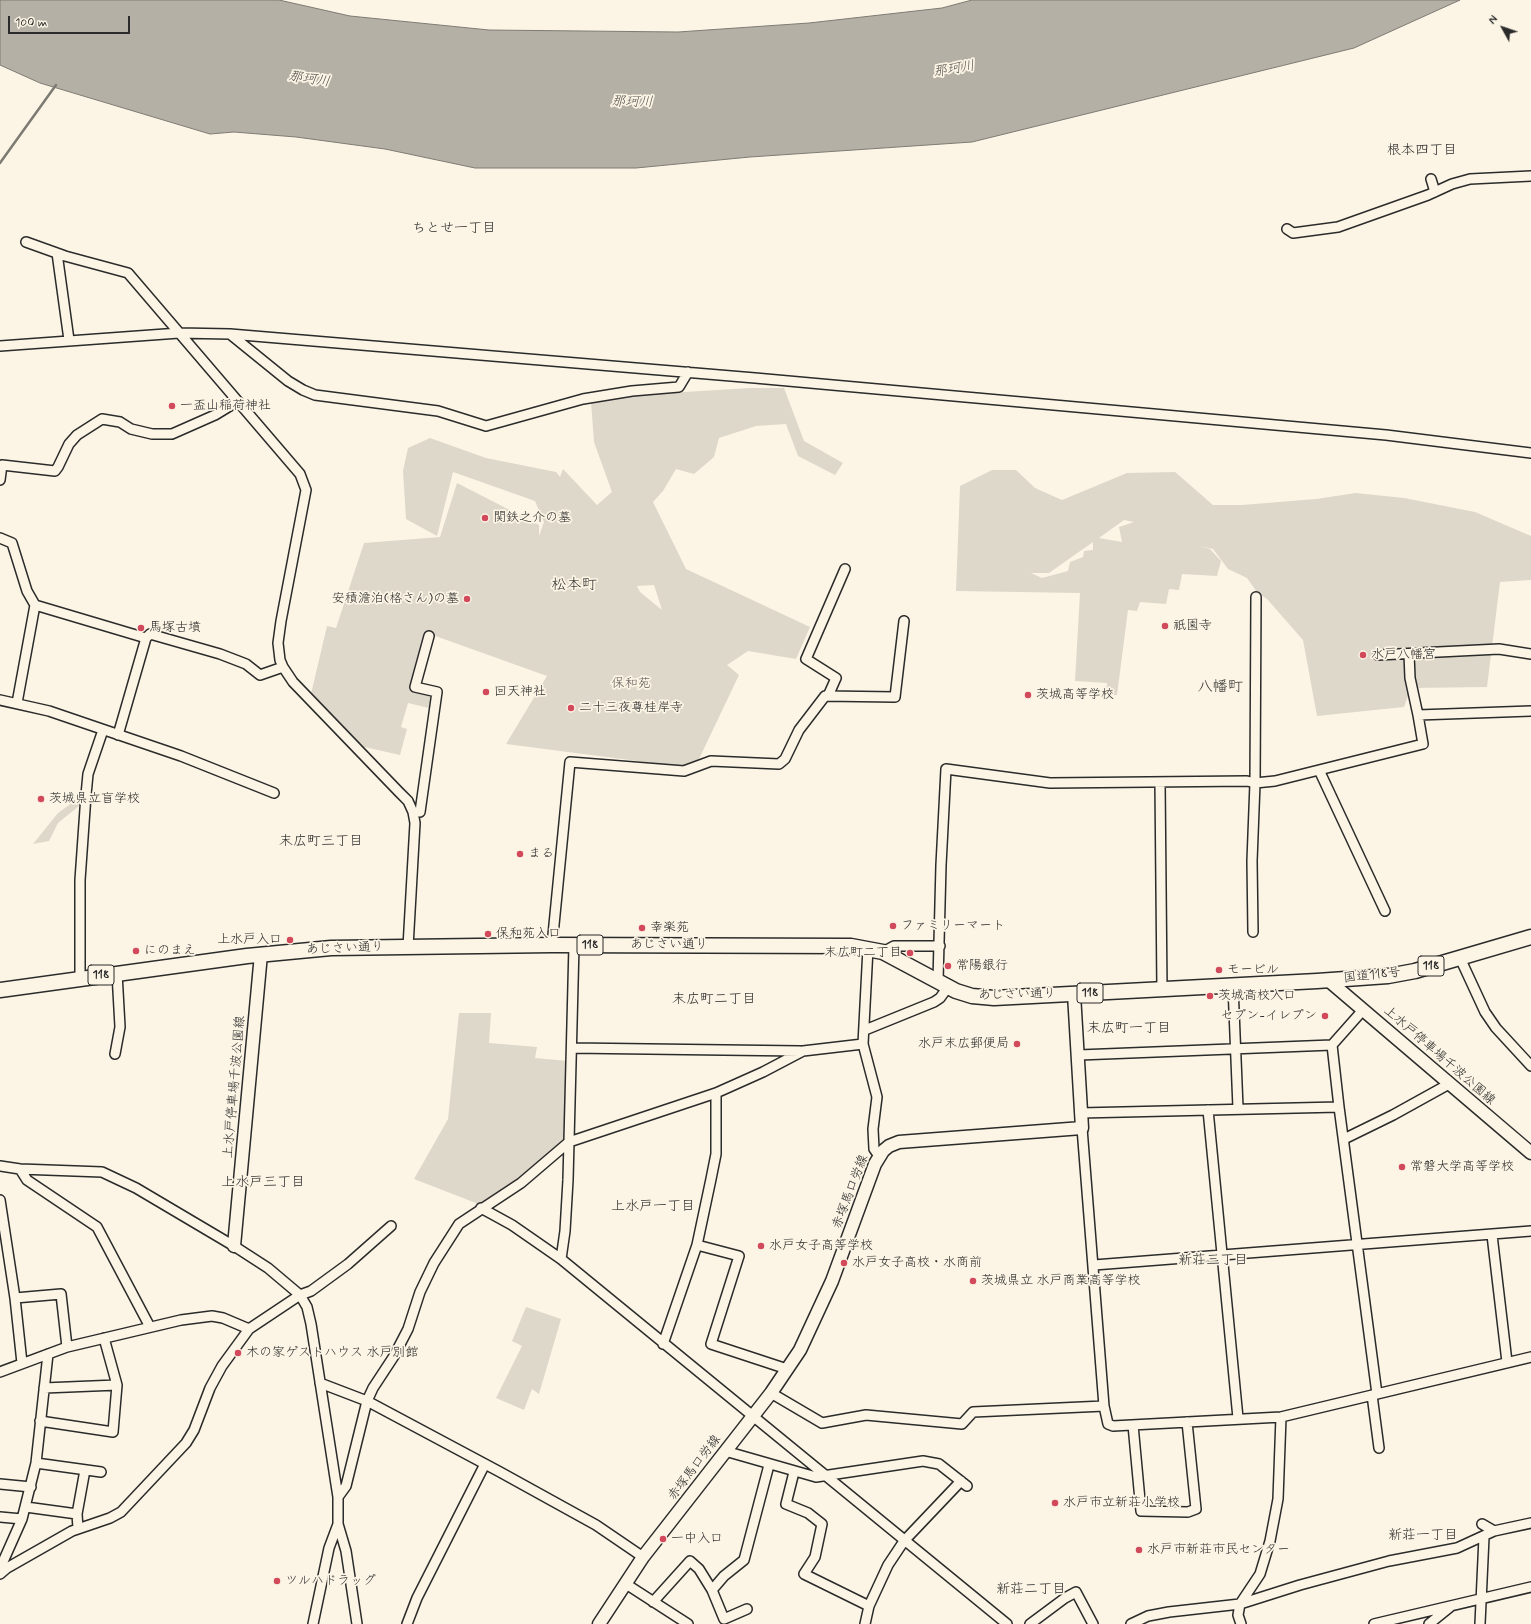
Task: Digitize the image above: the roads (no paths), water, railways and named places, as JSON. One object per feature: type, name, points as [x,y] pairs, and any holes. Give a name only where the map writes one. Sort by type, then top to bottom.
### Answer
[{"type":"highway","name":"国道118号","points":[[1328,980],[1388,976],[1415,971],[1531,937]]},
{"type":"highway","name":"あじさい通り","points":[[0,990],[261,954],[331,948],[552,945],[852,946],[884,952],[943,984],[972,996],[994,998],[1328,980]]},
{"type":"main road","name":"上水戸停車場千波公園線","points":[[234,1246],[261,954]]},
{"type":"main road","name":"上水戸停車場千波公園線","points":[[1328,980],[1531,1153]]},
{"type":"main road","points":[[1074,994],[1079,1055],[1080,1113],[1082,1128]]},
{"type":"main road","name":"赤塚馬口労線","points":[[599,1624],[644,1557],[787,1369],[812,1326],[832,1281],[879,1156],[889,1146],[899,1142],[1082,1128]]},
{"type":"street","points":[[1287,229],[1293,233],[1338,228],[1435,192],[1452,184],[1470,179],[1531,176]]},
{"type":"street","points":[[1431,179],[1435,192]]},
{"type":"street","points":[[26,242],[57,253],[128,273],[300,474],[306,490],[279,635],[279,654],[282,667],[293,682],[399,792],[416,812]]},
{"type":"street","points":[[57,253],[69,340]]},
{"type":"street","points":[[0,346],[179,333],[230,334],[688,372],[1386,435],[1531,453]]},
{"type":"street","points":[[230,334],[288,381],[315,395],[438,411],[486,426],[583,399],[632,391],[679,387],[688,372]]},
{"type":"street","points":[[0,480],[2,465],[54,471],[58,467],[69,444],[77,435],[102,419],[120,422],[131,429],[152,434],[172,434],[215,415],[238,401]]},
{"type":"street","points":[[0,538],[12,543],[27,591],[35,605],[17,703]]},
{"type":"street","points":[[828,696],[836,678],[806,659],[845,569]]},
{"type":"street","points":[[1254,932],[1252,861],[1255,783],[1256,597]]},
{"type":"street","points":[[35,605],[146,638]]},
{"type":"street","points":[[552,945],[570,762],[684,771],[711,761],[779,764],[785,759],[799,730],[825,696],[895,697],[904,621]]},
{"type":"street","points":[[118,736],[146,638],[150,634],[220,654],[246,664],[260,675],[282,667]]},
{"type":"street","points":[[408,947],[416,812],[437,692],[415,686],[428,636]]},
{"type":"street","points":[[1378,655],[1499,649],[1531,654]]},
{"type":"street","points":[[865,1030],[934,1002],[940,998],[943,984],[940,946],[940,865],[946,769],[1050,783],[1247,781],[1255,783],[1275,781],[1423,744],[1410,678],[1409,654]]},
{"type":"street","points":[[0,700],[48,711],[198,762],[274,793]]},
{"type":"street","points":[[1418,715],[1531,711]]},
{"type":"street","points":[[80,978],[80,880],[86,795],[88,774],[103,730]]},
{"type":"street","points":[[1319,770],[1385,911]]},
{"type":"street","points":[[1160,782],[1162,990]]},
{"type":"street","points":[[561,1259],[565,1231],[569,1142],[574,945]]},
{"type":"street","points":[[884,952],[894,946],[940,946]]},
{"type":"street","points":[[868,948],[865,1030],[863,1044],[877,1097],[873,1129],[874,1149],[879,1156]]},
{"type":"street","points":[[1460,958],[1485,1012],[1496,1028],[1531,1066]]},
{"type":"street","points":[[115,1054],[120,1027],[117,973]]},
{"type":"street","points":[[1234,986],[1238,1108]]},
{"type":"street","points":[[1079,1055],[1332,1045],[1363,1010]]},
{"type":"street","points":[[572,1048],[803,1051],[863,1044]]},
{"type":"street","points":[[1332,1045],[1358,1245],[1375,1394],[1379,1448]]},
{"type":"street","points":[[338,1497],[346,1486],[367,1402],[372,1388],[389,1365],[404,1336],[420,1292],[434,1263],[458,1224],[521,1183],[569,1142],[716,1093],[763,1072],[803,1051]]},
{"type":"street","points":[[1344,1139],[1393,1115],[1449,1084]]},
{"type":"street","points":[[663,1344],[697,1245],[716,1154],[716,1093]]},
{"type":"street","points":[[1080,1113],[1238,1108],[1339,1107]]},
{"type":"street","points":[[1208,1110],[1238,1418]]},
{"type":"street","points":[[1082,1128],[1104,1406],[1108,1424],[1113,1426],[1238,1418],[1281,1417],[1531,1357]]},
{"type":"street","points":[[0,1166],[20,1169],[102,1172],[136,1188],[234,1246],[268,1268],[300,1295],[307,1307],[310,1318],[338,1497],[338,1524],[346,1551],[357,1624]]},
{"type":"street","points":[[20,1169],[27,1180],[97,1227],[150,1327]]},
{"type":"street","points":[[0,1200],[15,1298],[22,1363]]},
{"type":"street","points":[[481,1208],[512,1225],[561,1259],[1007,1624]]},
{"type":"street","points":[[1,1573],[78,1528],[110,1518],[121,1512],[186,1443],[194,1430],[210,1388],[222,1366],[249,1329],[300,1295],[311,1291],[348,1264],[390,1226]]},
{"type":"street","points":[[1094,1265],[1531,1231]]},
{"type":"street","points":[[1492,1235],[1507,1362]]},
{"type":"street","points":[[697,1245],[739,1256],[711,1344],[787,1369]]},
{"type":"street","points":[[15,1298],[61,1294],[67,1347]]},
{"type":"street","points":[[0,1372],[67,1347],[181,1320],[212,1316],[223,1318],[249,1329]]},
{"type":"street","points":[[40,1421],[113,1432],[117,1385],[104,1338]]},
{"type":"street","points":[[1,1573],[2,1564],[22,1519],[31,1487],[36,1463],[48,1354]]},
{"type":"street","points":[[320,1383],[367,1402],[485,1464],[596,1525],[644,1557]]},
{"type":"street","points":[[44,1388],[117,1385]]},
{"type":"street","points":[[770,1392],[822,1423],[866,1415],[962,1424],[973,1412],[1104,1406]]},
{"type":"street","points":[[1241,1624],[1238,1615],[1240,1604],[1260,1574],[1270,1541],[1278,1499],[1281,1417]]},
{"type":"street","points":[[1134,1425],[1141,1511],[1188,1512],[1196,1509],[1187,1422]]},
{"type":"street","points":[[725,1451],[769,1465],[816,1477],[923,1460],[939,1464],[964,1483],[904,1541],[888,1565],[869,1606],[865,1624]]},
{"type":"street","points":[[36,1463],[101,1472]]},
{"type":"street","points":[[407,1624],[417,1598],[485,1464]]},
{"type":"street","points":[[712,1590],[724,1576],[744,1560],[769,1465]]},
{"type":"street","points":[[78,1528],[77,1514],[85,1470]]},
{"type":"street","points":[[794,1472],[786,1504],[808,1513],[822,1524],[815,1557],[804,1574],[869,1606]]},
{"type":"street","points":[[0,1484],[31,1487]]},
{"type":"street","points":[[26,1507],[77,1514]]},
{"type":"street","points":[[0,1517],[22,1519]]},
{"type":"street","points":[[1131,1624],[1148,1616],[1169,1612],[1240,1604],[1300,1585],[1376,1565],[1457,1548],[1484,1537],[1494,1531],[1531,1523]]},
{"type":"street","points":[[313,1624],[329,1548],[338,1524]]},
{"type":"street","points":[[1482,1524],[1494,1531]]},
{"type":"street","points":[[1480,1624],[1484,1537]]},
{"type":"street","points":[[653,1602],[690,1560],[699,1569],[712,1590],[724,1619],[747,1609]]},
{"type":"street","points":[[626,1584],[688,1624]]},
{"type":"street","points":[[1374,1624],[1531,1587]]},
{"type":"street","points":[[1030,1624],[1065,1598],[1076,1592],[1093,1624]]},
{"type":"street","points":[[1429,1624],[1450,1607]]},
{"type":"water","name":"那珂川","points":[[0,0],[279,0],[350,16],[489,30],[678,32],[809,23],[942,8],[972,0],[1460,0],[1354,48],[972,142],[750,157],[636,168],[475,168],[385,149],[296,137],[234,132],[210,134],[40,83],[0,65]]},
{"type":"waterway","points":[[0,163],[56,85]]},
{"type":"place","name":"一盃山稲荷神社","points":[[172,406]]},
{"type":"place","name":"関鉄之介の墓","points":[[485,518]]},
{"type":"place","name":"安積澹泊(格さん)の墓","points":[[467,599]]},
{"type":"place","name":"祇園寺","points":[[1165,626]]},
{"type":"place","name":"馬塚古墳","points":[[141,628]]},
{"type":"place","name":"水戸八幡宮","points":[[1363,655]]},
{"type":"place","name":"回天神社","points":[[486,692]]},
{"type":"place","name":"茨城高等学校","points":[[1028,695]]},
{"type":"place","name":"二十三夜尊桂岸寺","points":[[571,708]]},
{"type":"place","name":"茨城県立盲学校","points":[[41,799]]},
{"type":"place","name":"まる","points":[[520,854]]},
{"type":"place","name":"ファミリーマート","points":[[893,926]]},
{"type":"place","name":"幸楽苑","points":[[642,928]]},
{"type":"place","name":"保和苑入口","points":[[488,934]]},
{"type":"place","name":"上水戸入口","points":[[290,940]]},
{"type":"place","name":"にのまえ","points":[[136,951]]},
{"type":"place","name":"末広町二丁目","points":[[910,953]]},
{"type":"place","name":"常陽銀行","points":[[948,966]]},
{"type":"place","name":"モービル","points":[[1219,970]]},
{"type":"place","name":"茨城高校入口","points":[[1210,996]]},
{"type":"place","name":"セブン-イレブン","points":[[1325,1016]]},
{"type":"place","name":"水戸末広郵便局","points":[[1017,1044]]},
{"type":"place","name":"常磐大学高等学校","points":[[1402,1167]]},
{"type":"place","name":"水戸女子高等学校","points":[[761,1246]]},
{"type":"place","name":"水戸女子高校・水商前","points":[[844,1263]]},
{"type":"place","name":"茨城県立 水戸商業高等学校","points":[[973,1281]]},
{"type":"place","name":"木の家ゲストハウス 水戸別館","points":[[238,1353]]},
{"type":"place","name":"水戸市立新荘小学校","points":[[1055,1503]]},
{"type":"place","name":"一中入口","points":[[663,1539]]},
{"type":"place","name":"水戸市新荘市民センター","points":[[1139,1550]]},
{"type":"place","name":"ツルハドラッグ","points":[[277,1581]]},
{"type":"district","name":"根本四丁目","points":[[1422,151]]},
{"type":"district","name":"ちとせ一丁目","points":[[454,229]]},
{"type":"district","name":"松本町","points":[[574,586]]},
{"type":"district","name":"八幡町","points":[[1220,688]]},
{"type":"district","name":"末広町三丁目","points":[[321,842]]},
{"type":"district","name":"末広町二丁目","points":[[714,1000]]},
{"type":"district","name":"末広町一丁目","points":[[1129,1029]]},
{"type":"district","name":"上水戸三丁目","points":[[263,1183]]},
{"type":"district","name":"上水戸一丁目","points":[[653,1207]]},
{"type":"district","name":"新荘三丁目","points":[[1213,1261]]},
{"type":"district","name":"新荘一丁目","points":[[1423,1536]]},
{"type":"district","name":"新荘二丁目","points":[[1031,1590]]},
{"type":"park label","name":"保和苑","points":[[631,684]]}]
